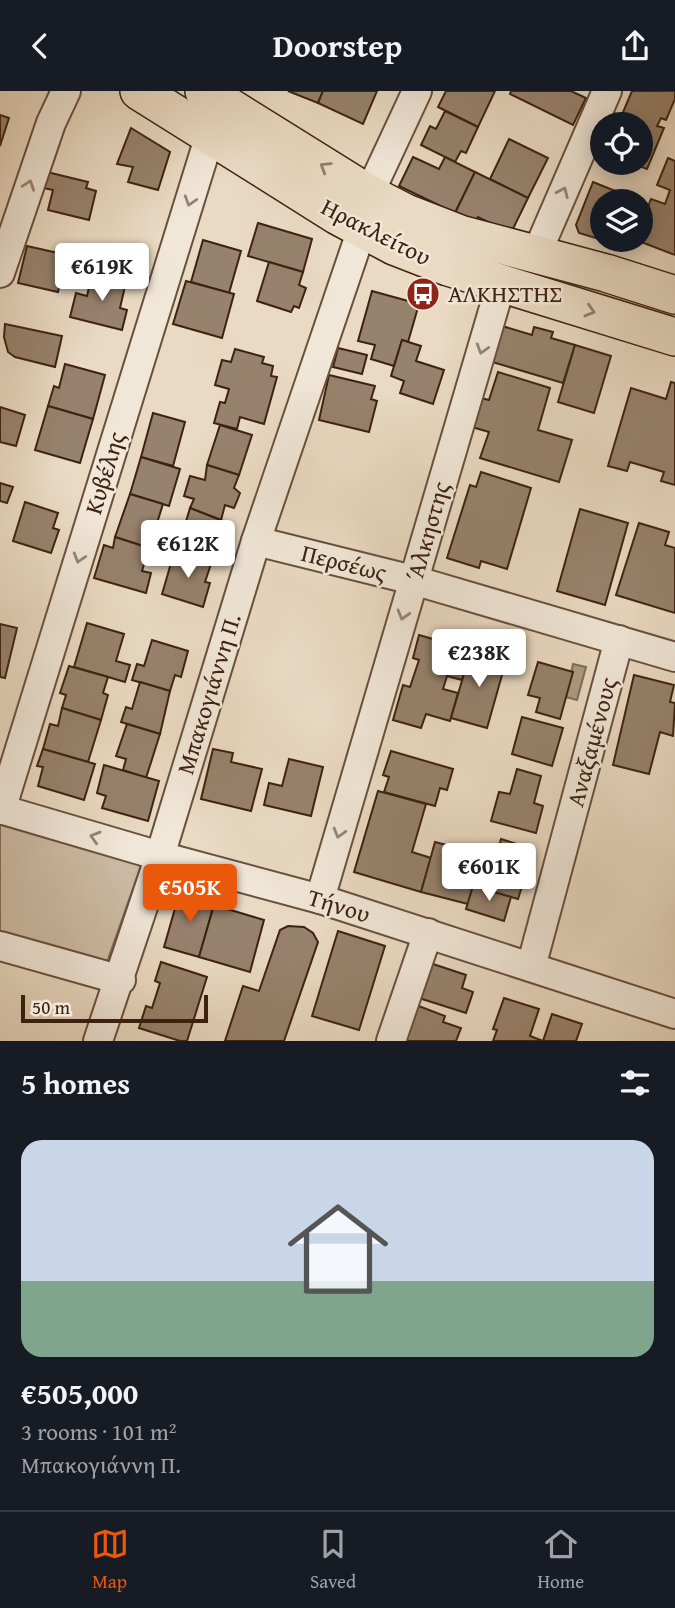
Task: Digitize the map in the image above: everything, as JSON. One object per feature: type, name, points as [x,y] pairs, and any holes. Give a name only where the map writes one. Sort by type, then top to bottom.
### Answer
[{"type":"main road","name":"Ηρακλείτου","points":[[139,91],[217,105],[366,211],[394,246],[448,267],[675,337]]},
{"type":"main road","name":"Ηρακλείτου","points":[[366,211],[406,213],[475,238],[606,273],[675,295]]},
{"type":"street","points":[[0,273],[51,123],[66,91]]},
{"type":"street","name":"Μπακογιάννη Π.","points":[[98,1041],[121,980],[256,541],[366,211],[416,91]]},
{"type":"street","points":[[536,255],[607,91]]},
{"type":"street","name":"Κυβέλης","points":[[0,809],[217,105]]},
{"type":"street","name":"Άλκηστης","points":[[320,899],[501,284]]},
{"type":"street","name":"Περσέως","points":[[256,541],[414,580],[675,657]]},
{"type":"street","name":"Αναξαμένους","points":[[531,967],[619,640]]},
{"type":"street","name":"Τήνου","points":[[0,809],[320,899],[675,1014]]},
{"type":"street","points":[[391,1041],[428,933]]},
{"type":"street","points":[[0,946],[121,980]]},
{"type":"shaded area","points":[[573,664],[586,667],[577,700],[566,697]]},
{"type":"shaded area","points":[[0,822],[142,863],[107,962],[0,932]]},
{"type":"building","points":[[288,91],[323,91],[318,103]]},
{"type":"building","points":[[323,91],[377,91],[363,124],[318,103]]},
{"type":"building","points":[[446,91],[495,91],[478,127],[438,107]]},
{"type":"building","points":[[511,91],[571,91],[586,98],[573,125],[510,94]]},
{"type":"building","points":[[632,91],[675,91],[675,99],[666,120],[661,118],[657,126],[664,128],[653,155],[653,112],[623,112]]},
{"type":"building","points":[[445,111],[478,127],[466,153],[461,151],[455,162],[421,145],[430,126],[436,129]]},
{"type":"building","points":[[0,115],[9,118],[0,146]]},
{"type":"building","points":[[131,128],[170,152],[158,190],[128,182],[133,167],[117,164]]},
{"type":"building","points":[[509,139],[548,158],[528,198],[490,179]]},
{"type":"building","points":[[413,157],[439,169],[445,157],[475,172],[455,213],[399,186]]},
{"type":"building","points":[[668,158],[675,161],[675,255],[653,247],[653,200],[665,204],[670,190],[657,185]]},
{"type":"building","points":[[47,172],[88,182],[86,188],[96,191],[89,220],[48,210],[53,190],[43,188]]},
{"type":"building","points":[[475,172],[528,198],[511,233],[478,217],[475,222],[455,213]]},
{"type":"building","points":[[593,182],[610,189],[590,189]]},
{"type":"building","points":[[590,190],[590,236],[579,233],[576,225]]},
{"type":"building","points":[[258,223],[312,239],[303,272],[248,256]]},
{"type":"building","points":[[203,240],[241,251],[229,293],[191,282]]},
{"type":"building","points":[[27,246],[67,255],[58,292],[18,283]]},
{"type":"building","points":[[269,262],[303,272],[299,285],[306,288],[299,308],[294,306],[291,312],[257,301]]},
{"type":"building","points":[[92,274],[126,282],[120,308],[127,310],[122,330],[70,317],[76,293],[87,296]]},
{"type":"building","points":[[186,281],[234,294],[222,338],[173,324]]},
{"type":"building","points":[[372,291],[419,304],[408,342],[402,340],[394,366],[371,359],[375,345],[358,341]]},
{"type":"building","points":[[5,324],[62,336],[55,367],[15,357],[8,352],[4,337]]},
{"type":"building","points":[[499,325],[532,335],[534,327],[553,332],[551,338],[575,345],[563,383],[489,361]]},
{"type":"building","points":[[402,340],[421,346],[416,361],[444,370],[433,404],[400,393],[404,381],[391,376]]},
{"type":"building","points":[[575,345],[611,356],[594,413],[558,402]]},
{"type":"building","points":[[338,348],[367,355],[362,374],[333,367]]},
{"type":"building","points":[[235,349],[264,357],[262,363],[273,366],[271,376],[277,377],[264,424],[240,417],[237,429],[214,423],[220,402],[225,403],[229,389],[215,385],[222,360],[231,362]]},
{"type":"building","points":[[65,364],[105,375],[93,419],[48,406],[54,386],[59,388]]},
{"type":"building","points":[[498,372],[550,388],[538,430],[572,440],[559,482],[480,458],[489,432],[472,427],[481,398],[489,400]]},
{"type":"building","points":[[329,375],[375,386],[371,399],[377,401],[369,432],[319,420]]},
{"type":"building","points":[[671,382],[675,383],[675,485],[661,481],[664,472],[630,462],[627,471],[608,466],[631,388],[666,399]]},
{"type":"building","points":[[48,406],[93,419],[80,463],[35,450]]},
{"type":"building","points":[[0,407],[25,415],[16,446],[0,442]]},
{"type":"building","points":[[153,413],[185,422],[173,466],[141,457]]},
{"type":"building","points":[[220,425],[252,435],[239,475],[207,465]]},
{"type":"building","points":[[141,457],[180,469],[169,506],[130,494]]},
{"type":"building","points":[[207,465],[239,475],[234,488],[240,493],[237,501],[234,508],[225,505],[221,520],[190,508],[194,499],[184,496],[190,476],[205,480]]},
{"type":"building","points":[[481,472],[531,488],[507,569],[481,561],[479,568],[447,558],[470,485],[476,487]]},
{"type":"building","points":[[0,483],[13,487],[7,503],[0,501]]},
{"type":"building","points":[[130,494],[163,504],[149,548],[115,537]]},
{"type":"building","points":[[25,502],[58,513],[53,528],[59,530],[51,553],[13,541]]},
{"type":"building","points":[[190,508],[228,523],[228,532],[218,549],[206,544],[200,561],[163,550],[171,524],[184,528]]},
{"type":"building","points":[[580,509],[628,523],[605,605],[557,591]]},
{"type":"building","points":[[639,523],[669,532],[665,545],[675,548],[675,613],[616,595]]},
{"type":"building","points":[[115,537],[149,548],[142,571],[151,573],[146,593],[94,578],[104,545],[113,548]]},
{"type":"building","points":[[174,553],[211,564],[205,582],[210,583],[203,607],[162,594]]},
{"type":"building","points":[[87,623],[124,634],[116,661],[130,665],[125,682],[74,667]]},
{"type":"building","points":[[0,624],[17,628],[5,678],[0,677]]},
{"type":"building","points":[[419,635],[471,650],[462,680],[447,676],[443,689],[458,693],[450,721],[426,714],[421,728],[393,720],[403,685],[410,687],[419,660],[413,658]]},
{"type":"building","points":[[152,640],[188,651],[181,677],[175,675],[170,691],[132,680],[137,664],[144,666]]},
{"type":"building","points":[[471,650],[506,661],[487,728],[451,718]]},
{"type":"building","points":[[538,662],[573,672],[560,719],[536,712],[540,698],[528,695]]},
{"type":"building","points":[[69,666],[108,677],[103,693],[108,695],[101,720],[62,708],[66,695],[60,693]]},
{"type":"building","points":[[634,675],[674,685],[670,702],[675,703],[673,736],[660,732],[649,774],[613,765]]},
{"type":"building","points":[[140,682],[170,691],[160,734],[121,722],[126,707],[132,709]]},
{"type":"building","points":[[62,708],[101,720],[88,762],[43,749],[50,724],[58,726]]},
{"type":"building","points":[[522,717],[563,728],[552,766],[512,754]]},
{"type":"building","points":[[127,724],[160,734],[146,778],[123,770],[126,759],[116,756]]},
{"type":"building","points":[[43,749],[95,764],[84,800],[38,786],[43,767],[37,766]]},
{"type":"building","points":[[213,749],[233,753],[231,762],[262,769],[251,811],[201,799]]},
{"type":"building","points":[[391,751],[453,769],[447,790],[440,788],[435,806],[384,792],[389,777],[383,775]]},
{"type":"building","points":[[289,759],[323,767],[311,816],[264,805],[269,783],[282,786]]},
{"type":"building","points":[[104,765],[159,781],[148,821],[102,808],[106,796],[97,793]]},
{"type":"building","points":[[517,769],[541,776],[534,803],[543,806],[536,833],[491,821],[499,792],[510,794]]},
{"type":"building","points":[[378,791],[426,804],[412,852],[431,858],[421,892],[354,872]]},
{"type":"building","points":[[501,839],[533,849],[524,880],[492,870]]},
{"type":"building","points":[[435,842],[481,854],[468,904],[421,892]]},
{"type":"building","points":[[478,866],[524,880],[518,899],[473,886]]},
{"type":"building","points":[[473,886],[511,897],[504,921],[466,909]]},
{"type":"building","points":[[180,891],[215,901],[199,957],[164,947]]},
{"type":"building","points":[[214,905],[264,920],[250,972],[199,957]]},
{"type":"building","points":[[288,926],[304,927],[313,933],[318,942],[284,1041],[225,1041],[243,986],[259,991],[280,930]]},
{"type":"building","points":[[338,931],[385,946],[359,1030],[312,1016]]},
{"type":"building","points":[[161,962],[207,977],[187,1041],[139,1028],[146,1006],[152,1008],[160,983],[155,981]]},
{"type":"building","points":[[430,963],[466,975],[462,988],[473,992],[466,1013],[419,998]]},
{"type":"building","points":[[504,998],[539,1009],[530,1036],[543,1041],[493,1041],[497,1030],[493,1029]]},
{"type":"building","points":[[416,1005],[445,1016],[443,1022],[461,1028],[456,1041],[404,1041]]},
{"type":"building","points":[[552,1014],[582,1024],[576,1041],[543,1041]]},
{"type":"place","name":"ΑΛΚΗΣΤΗΣ","points":[[423,294]]}]
